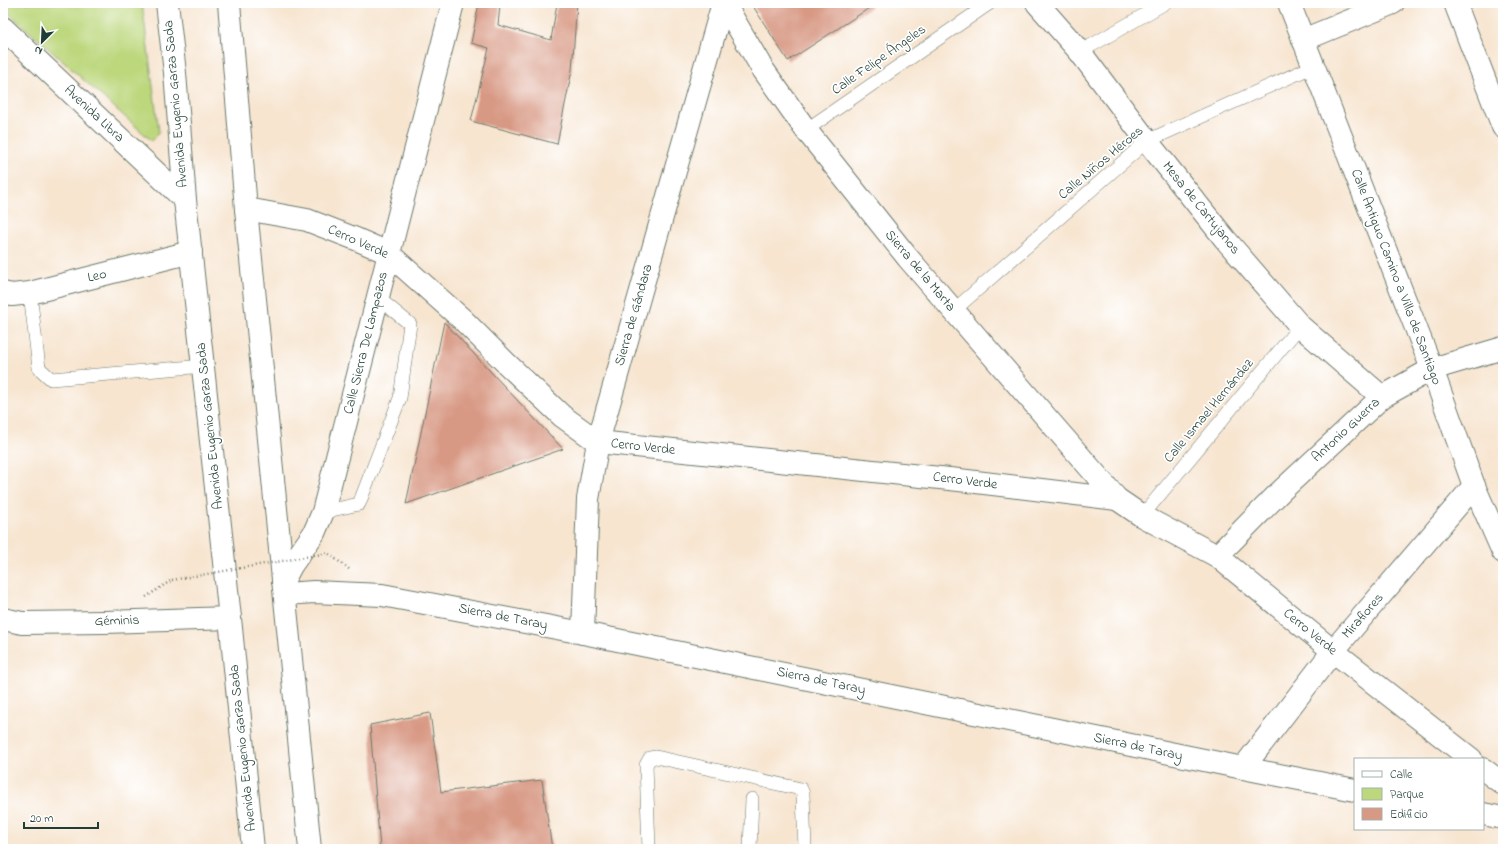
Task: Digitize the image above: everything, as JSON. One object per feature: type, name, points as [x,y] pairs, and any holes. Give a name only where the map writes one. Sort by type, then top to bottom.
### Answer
[{"type":"main road","name":"Avenida Eugenio Garza Sada","points":[[167,3],[185,200],[204,366],[253,849]]},
{"type":"main road","points":[[230,3],[246,209],[310,849]]},
{"type":"main road","name":"Calle Sierra De Lampazos","points":[[284,588],[291,566],[314,534],[323,512],[453,3]]},
{"type":"main road","name":"Sierra de la Marta","points":[[723,3],[762,68],[806,130],[908,258],[1117,499],[1142,516]]},
{"type":"main road","name":"Sierra de Gándara","points":[[583,632],[588,500],[598,442],[723,3]]},
{"type":"main road","name":"Mesa de Cartujanos","points":[[1037,3],[1080,52],[1147,141],[1226,239],[1300,326],[1382,397]]},
{"type":"main road","name":"Calle Antiguo Camino a Villa de Santiago","points":[[1289,3],[1432,369],[1474,486],[1503,552]]},
{"type":"main road","points":[[1303,40],[1393,3]]},
{"type":"main road","points":[[1455,3],[1503,127]]},
{"type":"main road","name":"Avenida Libra","points":[[3,28],[185,200]]},
{"type":"main road","name":"Cerro Verde","points":[[246,209],[307,220],[388,253],[463,320],[562,416],[598,442],[959,480],[1117,499]]},
{"type":"main road","name":"Leo","points":[[3,293],[12,295],[30,293],[191,252]]},
{"type":"main road","name":"Antonio Guerra","points":[[1217,556],[1280,492],[1382,397],[1432,369],[1503,348]]},
{"type":"main road","name":"Miraflores","points":[[1243,768],[1332,651],[1474,486]]},
{"type":"main road","name":"Cerro Verde","points":[[1142,516],[1217,556],[1332,651],[1469,758]]},
{"type":"main road","name":"Sierra de Taray","points":[[284,588],[314,592],[382,595],[583,632],[1354,790]]},
{"type":"main road","name":"Géminis","points":[[3,620],[22,623],[230,618]]},
{"type":"main road","points":[[1484,770],[1503,784]]},
{"type":"main road","points":[[1484,814],[1503,818]]},
{"type":"lane","name":"Calle Felipe Ángeles","points":[[806,130],[990,3]]},
{"type":"lane","points":[[1080,52],[1165,3]]},
{"type":"lane","name":"Calle Niños Héroes","points":[[953,311],[1147,141],[1314,66]]},
{"type":"lane","points":[[30,293],[39,368],[51,379],[204,366]]},
{"type":"lane","points":[[323,512],[359,504],[400,398],[410,324],[377,296]]},
{"type":"lane","name":"Calle Ismael Hernández","points":[[1142,516],[1300,326]]},
{"type":"lane","points":[[649,849],[646,765],[650,758],[656,757],[801,789],[803,794],[805,849]]},
{"type":"lane","points":[[750,849],[752,799]]},
{"type":"path","points":[[172,580],[328,554]]},
{"type":"green space","points":[[3,3],[142,3],[159,132],[152,141],[3,8]]},
{"type":"building","points":[[479,3],[500,5],[498,25],[551,40],[557,3],[577,3],[572,70],[557,144],[471,121],[489,48],[471,43]]},
{"type":"building","points":[[751,3],[877,3],[788,61]]},
{"type":"building","points":[[444,322],[563,449],[406,504]]},
{"type":"building","points":[[430,713],[441,792],[542,780],[552,849],[380,849],[370,725]]}]
